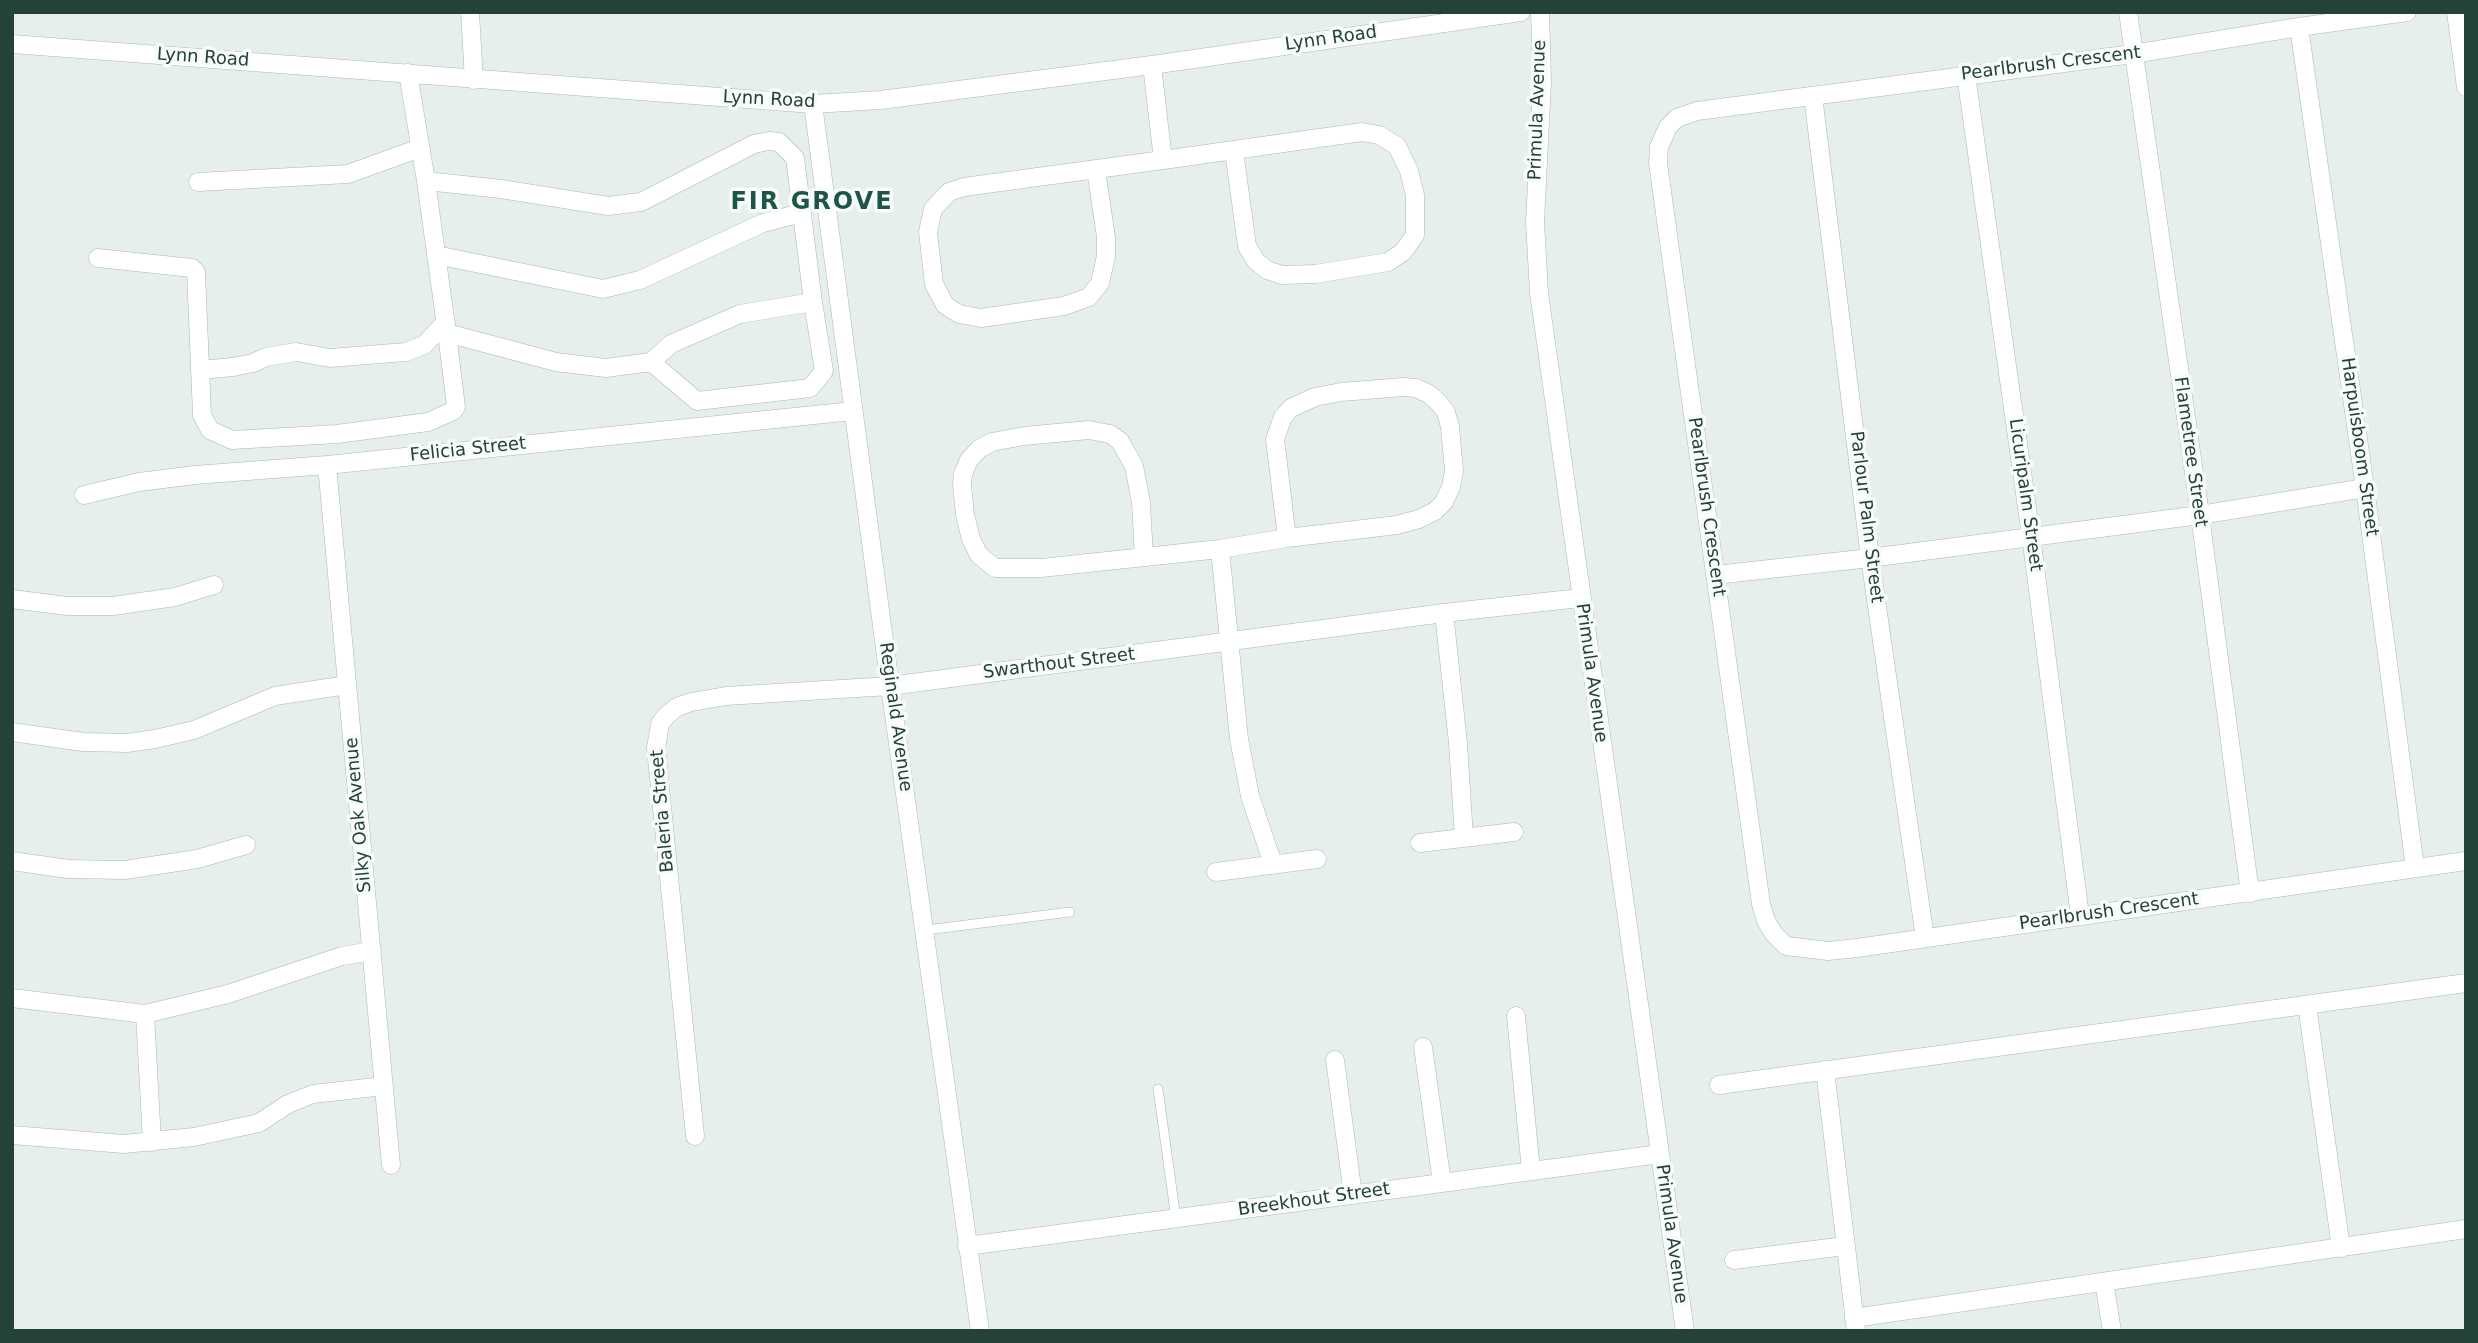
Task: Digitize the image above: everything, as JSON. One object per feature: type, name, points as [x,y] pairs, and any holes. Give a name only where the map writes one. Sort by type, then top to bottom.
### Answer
[{"type":"street","points":[[470,12],[474,80]]},
{"type":"street","name":"Lynn Road","points":[[12,44],[813,104],[881,100],[1152,65],[1521,12]]},
{"type":"street","name":"Primula Avenue","points":[[1540,12],[1542,82],[1535,222],[1539,293],[1685,1331]]},
{"type":"street","name":"Flametree Street","points":[[2128,12],[2200,515],[2250,893]]},
{"type":"street","name":"Pearlbrush Crescent","points":[[2407,12],[2133,54],[1685,114],[1668,127],[1659,146],[1658,163],[1761,904],[1774,934],[1786,946],[1828,951],[2466,861]]},
{"type":"street","points":[[2456,12],[2466,87]]},
{"type":"street","name":"Harpuisboom Street","points":[[2299,27],[2365,488],[2415,868]]},
{"type":"street","points":[[1152,65],[1163,160]]},
{"type":"street","points":[[98,258],[192,268],[196,272],[202,415],[210,430],[232,440],[337,434],[428,422],[453,411],[456,407],[447,328],[408,73]]},
{"type":"street","name":"Licuripalm Street","points":[[1966,75],[2031,536],[2080,916]]},
{"type":"street","name":"Parlour Palm Street","points":[[1813,96],[1870,558],[1925,938]]},
{"type":"street","name":"Reginald Avenue","points":[[813,104],[890,686],[980,1331]]},
{"type":"street","points":[[1096,170],[1106,237],[1106,256],[1100,283],[1089,296],[1064,306],[981,318],[958,314],[945,305],[934,284],[928,232],[933,209],[940,199],[949,192],[964,187],[1362,132],[1379,135],[1398,146],[1409,170],[1415,195],[1415,235],[1403,252],[1388,262],[1315,274],[1282,275],[1267,271],[1256,261],[1247,246],[1234,150]]},
{"type":"street","points":[[426,181],[608,206],[641,202],[754,144],[769,141],[779,142],[786,147],[795,158],[824,371],[810,388],[696,401],[651,362]]},
{"type":"street","points":[[198,182],[348,174],[420,148]]},
{"type":"street","points":[[436,255],[603,289],[640,280],[763,223],[801,213]]},
{"type":"street","points":[[447,328],[556,362],[606,368],[651,362],[671,344],[740,314],[813,302]]},
{"type":"street","points":[[200,370],[233,367],[253,363],[266,356],[296,352],[330,358],[406,352],[424,345],[447,328]]},
{"type":"street","points":[[1144,557],[1141,503],[1134,466],[1120,441],[1110,434],[1089,430],[1024,436],[992,442],[978,449],[969,460],[962,485],[965,515],[971,539],[979,555],[995,568],[1041,568],[1220,550],[1287,538],[1397,525],[1435,511],[1444,502],[1451,488],[1454,471],[1450,427],[1446,412],[1439,403],[1416,388],[1403,387],[1315,397],[1291,408],[1278,427],[1275,439],[1287,538]]},
{"type":"street","name":"Felicia Street","points":[[84,495],[139,482],[184,476],[327,465],[853,411]]},
{"type":"street","name":"Silky Oak Avenue","points":[[327,465],[391,1165]]},
{"type":"street","points":[[1716,575],[2200,515],[2365,488]]},
{"type":"street","points":[[1220,550],[1244,768],[1250,796],[1273,864]]},
{"type":"street","points":[[12,599],[67,606],[113,606],[174,597],[214,585]]},
{"type":"street","name":"Swarthout Street","points":[[890,686],[1444,613],[1580,598]]},
{"type":"street","points":[[1444,613],[1458,743],[1464,837]]},
{"type":"street","points":[[12,732],[83,742],[127,743],[194,730],[275,696],[347,685]]},
{"type":"street","name":"Baleria Street","points":[[695,1136],[656,748],[660,724],[666,716],[691,702],[726,696],[890,686]]},
{"type":"street","points":[[1420,843],[1514,832]]},
{"type":"street","points":[[12,861],[68,869],[125,870],[197,859],[246,845]]},
{"type":"street","points":[[1216,872],[1317,859]]},
{"type":"street","points":[[12,998],[145,1014],[228,994],[342,957],[372,951]]},
{"type":"street","points":[[1719,1085],[2466,983]]},
{"type":"street","points":[[2307,1005],[2341,1248]]},
{"type":"street","points":[[145,1014],[152,1142]]},
{"type":"street","points":[[1516,1016],[1531,1171]]},
{"type":"street","points":[[1423,1047],[1442,1183]]},
{"type":"street","points":[[1335,1060],[1353,1195]]},
{"type":"street","points":[[1825,1070],[1855,1324],[2104,1282],[2466,1229]]},
{"type":"street","points":[[12,1135],[124,1144],[194,1137],[252,1126],[288,1104],[313,1094],[384,1086]]},
{"type":"street","name":"Breekhout Street","points":[[967,1246],[1660,1154]]},
{"type":"street","points":[[1734,1260],[1846,1246]]},
{"type":"street","points":[[2104,1282],[2112,1331]]},
{"type":"lane","points":[[926,930],[1070,912]]},
{"type":"lane","points":[[1158,1088],[1176,1219]]},
{"type":"district","name":"FIR GROVE","points":[[812,203]]}]
